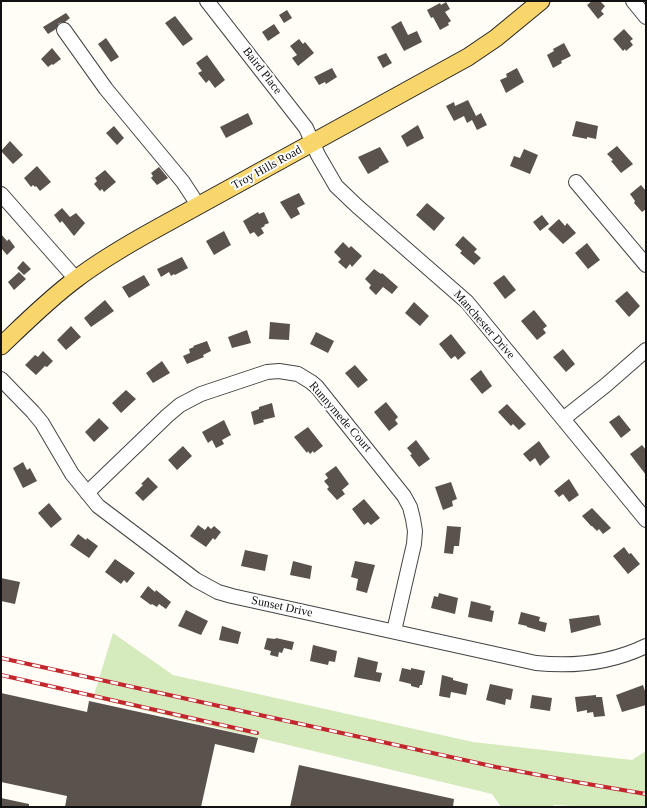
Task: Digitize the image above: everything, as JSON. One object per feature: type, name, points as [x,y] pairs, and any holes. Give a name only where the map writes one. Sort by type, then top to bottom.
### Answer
[{"type":"main road","name":"Troy Hills Road","points":[[1,346],[38,310],[76,279],[102,261],[198,205],[468,57],[496,38],[541,1]]},
{"type":"street","name":"Baird Place","points":[[207,1],[306,128],[313,143]]},
{"type":"street","points":[[633,1],[646,17]]},
{"type":"street","points":[[64,30],[106,89],[183,182],[198,205]]},
{"type":"street","name":"Manchester Drive","points":[[313,143],[318,155],[336,186],[467,302],[646,520]]},
{"type":"street","points":[[576,182],[646,265]]},
{"type":"street","points":[[1,194],[76,279]]},
{"type":"street","points":[[563,419],[606,385],[646,350]]},
{"type":"street","name":"Runnymede Court","points":[[87,493],[180,405],[200,394],[261,373],[279,371],[298,374],[317,387],[398,486],[410,507],[414,519],[414,544],[394,631]]},
{"type":"street","name":"Sunset Drive","points":[[1,379],[42,423],[72,474],[98,506],[196,580],[218,592],[536,662],[576,665],[598,662],[616,658],[646,646]]},
{"type":"green space","points":[[113,633],[173,675],[473,742],[632,760],[646,751],[646,807],[586,807],[554,805],[552,807],[501,807],[492,794],[93,698]]},
{"type":"building","points":[[592,1],[600,1],[605,6],[601,11],[604,14],[598,19],[587,5]]},
{"type":"building","points":[[446,2],[450,9],[445,12],[451,21],[448,23],[449,25],[440,30],[433,17],[431,18],[427,10],[440,3],[441,5]]},
{"type":"building","points":[[287,10],[292,18],[284,23],[279,15]]},
{"type":"building","points":[[66,13],[70,18],[65,22],[59,23],[56,29],[48,34],[43,27]]},
{"type":"building","points":[[175,16],[193,39],[183,46],[165,23]]},
{"type":"building","points":[[401,21],[408,35],[417,31],[422,42],[404,51],[391,27]]},
{"type":"building","points":[[274,24],[280,33],[268,41],[262,32]]},
{"type":"building","points":[[624,29],[633,39],[630,41],[633,45],[626,51],[625,49],[623,51],[613,39]]},
{"type":"building","points":[[106,38],[119,57],[111,62],[98,44]]},
{"type":"building","points":[[299,39],[303,44],[305,42],[314,53],[298,66],[292,58],[297,55],[290,46]]},
{"type":"building","points":[[564,43],[571,56],[561,61],[562,63],[553,68],[547,55],[554,51],[553,49]]},
{"type":"building","points":[[52,48],[61,59],[48,67],[41,59]]},
{"type":"building","points":[[386,53],[392,63],[383,68],[377,57]]},
{"type":"building","points":[[207,55],[225,80],[215,88],[209,80],[206,83],[198,73],[202,71],[196,63]]},
{"type":"building","points":[[332,68],[337,77],[326,84],[325,82],[319,85],[314,77]]},
{"type":"building","points":[[517,68],[524,82],[506,93],[500,80],[507,77],[506,74]]},
{"type":"building","points":[[468,100],[476,116],[481,113],[487,125],[477,130],[472,120],[467,123],[464,116],[454,121],[446,106],[454,102],[455,106]]},
{"type":"building","points":[[248,113],[253,124],[226,138],[220,127]]},
{"type":"building","points":[[576,121],[598,126],[596,139],[572,136]]},
{"type":"building","points":[[418,125],[424,138],[407,147],[401,136]]},
{"type":"building","points":[[114,126],[124,138],[117,145],[106,133]]},
{"type":"building","points":[[10,141],[23,155],[13,164],[1,151]]},
{"type":"building","points":[[617,146],[633,164],[621,173],[611,161],[613,160],[607,154]]},
{"type":"building","points":[[380,147],[389,162],[368,174],[358,157]]},
{"type":"building","points":[[524,149],[538,155],[530,174],[510,166],[514,156],[520,158]]},
{"type":"building","points":[[37,166],[51,182],[40,191],[36,186],[35,187],[33,185],[31,187],[24,178]]},
{"type":"building","points":[[159,167],[168,178],[157,185],[151,178],[153,176],[151,173]]},
{"type":"building","points":[[105,170],[116,182],[104,192],[102,189],[100,191],[94,184],[97,181],[95,178]]},
{"type":"building","points":[[641,185],[646,191],[646,209],[642,212],[634,203],[635,201],[630,194]]},
{"type":"building","points":[[299,193],[305,204],[297,208],[300,214],[291,219],[280,202]]},
{"type":"building","points":[[427,203],[445,218],[434,231],[416,215]]},
{"type":"building","points":[[62,208],[70,217],[76,213],[85,223],[74,236],[62,221],[60,223],[54,215]]},
{"type":"building","points":[[258,212],[259,214],[264,212],[269,223],[261,228],[264,233],[258,237],[254,232],[250,234],[243,221]]},
{"type":"building","points":[[542,215],[549,224],[540,231],[533,222]]},
{"type":"building","points":[[559,219],[565,226],[567,223],[576,233],[563,244],[548,229]]},
{"type":"building","points":[[224,231],[231,245],[214,255],[206,241]]},
{"type":"building","points":[[1,234],[7,241],[9,239],[15,247],[7,255],[1,248]]},
{"type":"building","points":[[463,236],[477,249],[474,252],[481,258],[474,265],[460,253],[462,251],[455,245]]},
{"type":"building","points":[[343,242],[349,248],[351,246],[362,256],[352,267],[350,264],[346,269],[338,262],[341,259],[334,252]]},
{"type":"building","points":[[587,243],[600,260],[588,269],[575,253]]},
{"type":"building","points":[[182,257],[188,268],[175,275],[174,274],[171,276],[169,272],[161,277],[157,269]]},
{"type":"building","points":[[23,261],[31,269],[24,275],[17,268]]},
{"type":"building","points":[[374,269],[381,274],[382,273],[398,287],[392,294],[383,287],[376,295],[369,288],[371,285],[365,279]]},
{"type":"building","points":[[19,272],[26,279],[14,290],[8,282]]},
{"type":"building","points":[[144,275],[150,285],[129,298],[122,287]]},
{"type":"building","points":[[504,275],[516,290],[505,299],[493,283]]},
{"type":"building","points":[[627,291],[640,306],[629,317],[615,301]]},
{"type":"building","points":[[105,300],[114,311],[91,327],[84,318]]},
{"type":"building","points":[[414,302],[429,316],[420,326],[405,313]]},
{"type":"building","points":[[534,310],[547,326],[543,329],[546,333],[537,340],[521,321]]},
{"type":"building","points":[[270,322],[290,324],[289,340],[269,339]]},
{"type":"building","points":[[71,326],[81,337],[66,350],[57,340]]},
{"type":"building","points":[[247,330],[251,343],[232,348],[228,337]]},
{"type":"building","points":[[316,332],[334,341],[328,353],[310,344]]},
{"type":"building","points":[[451,334],[466,353],[458,360],[455,356],[451,359],[439,344]]},
{"type":"building","points":[[207,341],[211,351],[203,355],[204,357],[187,364],[183,356],[190,353],[189,349]]},
{"type":"building","points":[[563,349],[575,364],[566,372],[553,357]]},
{"type":"building","points":[[43,351],[53,361],[47,367],[45,366],[36,375],[25,365],[35,355],[38,357]]},
{"type":"building","points":[[162,361],[170,373],[153,383],[146,373]]},
{"type":"building","points":[[355,365],[368,380],[358,388],[345,373]]},
{"type":"building","points":[[481,370],[492,386],[482,394],[470,379]]},
{"type":"building","points":[[126,390],[136,399],[121,413],[112,403]]},
{"type":"building","points":[[386,402],[398,417],[395,420],[398,424],[389,431],[374,412]]},
{"type":"building","points":[[272,403],[275,417],[263,420],[264,422],[254,425],[251,412],[259,409],[259,407]]},
{"type":"building","points":[[507,404],[526,424],[519,430],[513,424],[511,426],[498,412]]},
{"type":"building","points":[[619,415],[631,430],[621,438],[609,422]]},
{"type":"building","points":[[99,418],[109,428],[94,442],[85,432]]},
{"type":"building","points":[[224,420],[231,435],[222,440],[224,444],[216,448],[212,440],[208,443],[202,432]]},
{"type":"building","points":[[308,427],[323,446],[314,453],[313,451],[310,454],[308,451],[307,453],[294,437]]},
{"type":"building","points":[[416,440],[430,459],[419,467],[410,455],[412,454],[407,448]]},
{"type":"building","points":[[539,441],[550,457],[540,466],[535,458],[530,462],[523,454]]},
{"type":"building","points":[[642,445],[646,450],[646,475],[630,454]]},
{"type":"building","points":[[183,446],[192,456],[177,470],[168,460]]},
{"type":"building","points":[[23,462],[27,470],[30,468],[37,481],[23,488],[13,468]]},
{"type":"building","points":[[336,466],[349,484],[342,490],[345,494],[337,500],[327,489],[329,487],[324,481],[328,478],[325,474]]},
{"type":"building","points":[[148,477],[158,487],[143,501],[135,493]]},
{"type":"building","points":[[569,479],[579,495],[569,502],[563,494],[559,497],[554,491]]},
{"type":"building","points":[[451,482],[457,499],[452,501],[453,506],[443,510],[435,487]]},
{"type":"building","points":[[364,499],[380,518],[371,525],[368,522],[364,525],[352,509]]},
{"type":"building","points":[[49,503],[62,519],[51,528],[38,513]]},
{"type":"building","points":[[592,508],[611,528],[603,534],[599,529],[597,531],[591,526],[582,516]]},
{"type":"building","points":[[198,525],[205,530],[208,526],[211,529],[214,526],[221,532],[215,540],[213,538],[206,547],[190,536]]},
{"type":"building","points":[[447,526],[461,527],[459,546],[454,546],[453,554],[444,553]]},
{"type":"building","points":[[78,534],[86,540],[87,538],[98,546],[89,558],[70,545]]},
{"type":"building","points":[[624,547],[640,564],[628,574],[613,556]]},
{"type":"building","points":[[245,550],[268,555],[265,571],[241,566]]},
{"type":"building","points":[[115,559],[135,573],[127,583],[124,580],[121,584],[105,572]]},
{"type":"building","points":[[293,561],[312,566],[310,579],[290,575]]},
{"type":"building","points":[[355,561],[375,565],[367,593],[356,590],[358,579],[351,577]]},
{"type":"building","points":[[1,578],[20,582],[15,604],[1,601]]},
{"type":"building","points":[[148,586],[155,592],[156,590],[171,602],[166,609],[159,604],[157,607],[152,604],[151,605],[140,597]]},
{"type":"building","points":[[439,593],[458,598],[455,614],[431,608],[434,596],[438,597]]},
{"type":"building","points":[[471,601],[491,606],[490,610],[494,611],[492,622],[468,617]]},
{"type":"building","points":[[186,610],[208,621],[201,635],[178,626]]},
{"type":"building","points":[[521,612],[540,617],[539,621],[547,623],[545,632],[518,624]]},
{"type":"building","points":[[599,615],[601,625],[571,633],[569,619]]},
{"type":"building","points":[[222,626],[241,632],[238,644],[219,640]]},
{"type":"building","points":[[267,638],[276,638],[294,642],[292,650],[284,648],[282,653],[279,652],[278,657],[270,655],[271,651],[264,649]]},
{"type":"building","points":[[313,645],[337,651],[335,662],[329,661],[328,665],[310,661]]},
{"type":"building","points":[[358,657],[378,662],[376,672],[382,673],[380,682],[354,677]]},
{"type":"building","points":[[402,668],[425,671],[422,685],[420,685],[419,688],[399,681]]},
{"type":"building","points":[[442,675],[468,684],[466,695],[451,692],[450,698],[439,696]]},
{"type":"building","points":[[490,684],[513,689],[511,700],[506,699],[505,705],[486,700]]},
{"type":"building","points":[[643,685],[646,694],[646,705],[622,712],[616,695]]},
{"type":"building","points":[[1,693],[87,712],[89,701],[258,738],[254,753],[215,744],[201,807],[65,807],[67,796],[1,782]]},
{"type":"building","points":[[532,695],[552,698],[550,711],[530,708]]},
{"type":"building","points":[[596,695],[596,697],[602,697],[605,716],[594,717],[593,712],[587,713],[587,710],[577,712],[575,697]]},
{"type":"building","points":[[299,765],[454,799],[453,807],[290,807]]},
{"type":"building","points":[[1,798],[29,804],[29,807],[1,807]]},
{"type":"railway","points":[[1,658],[496,767],[646,794]]},
{"type":"railway","points":[[1,675],[257,733]]}]
